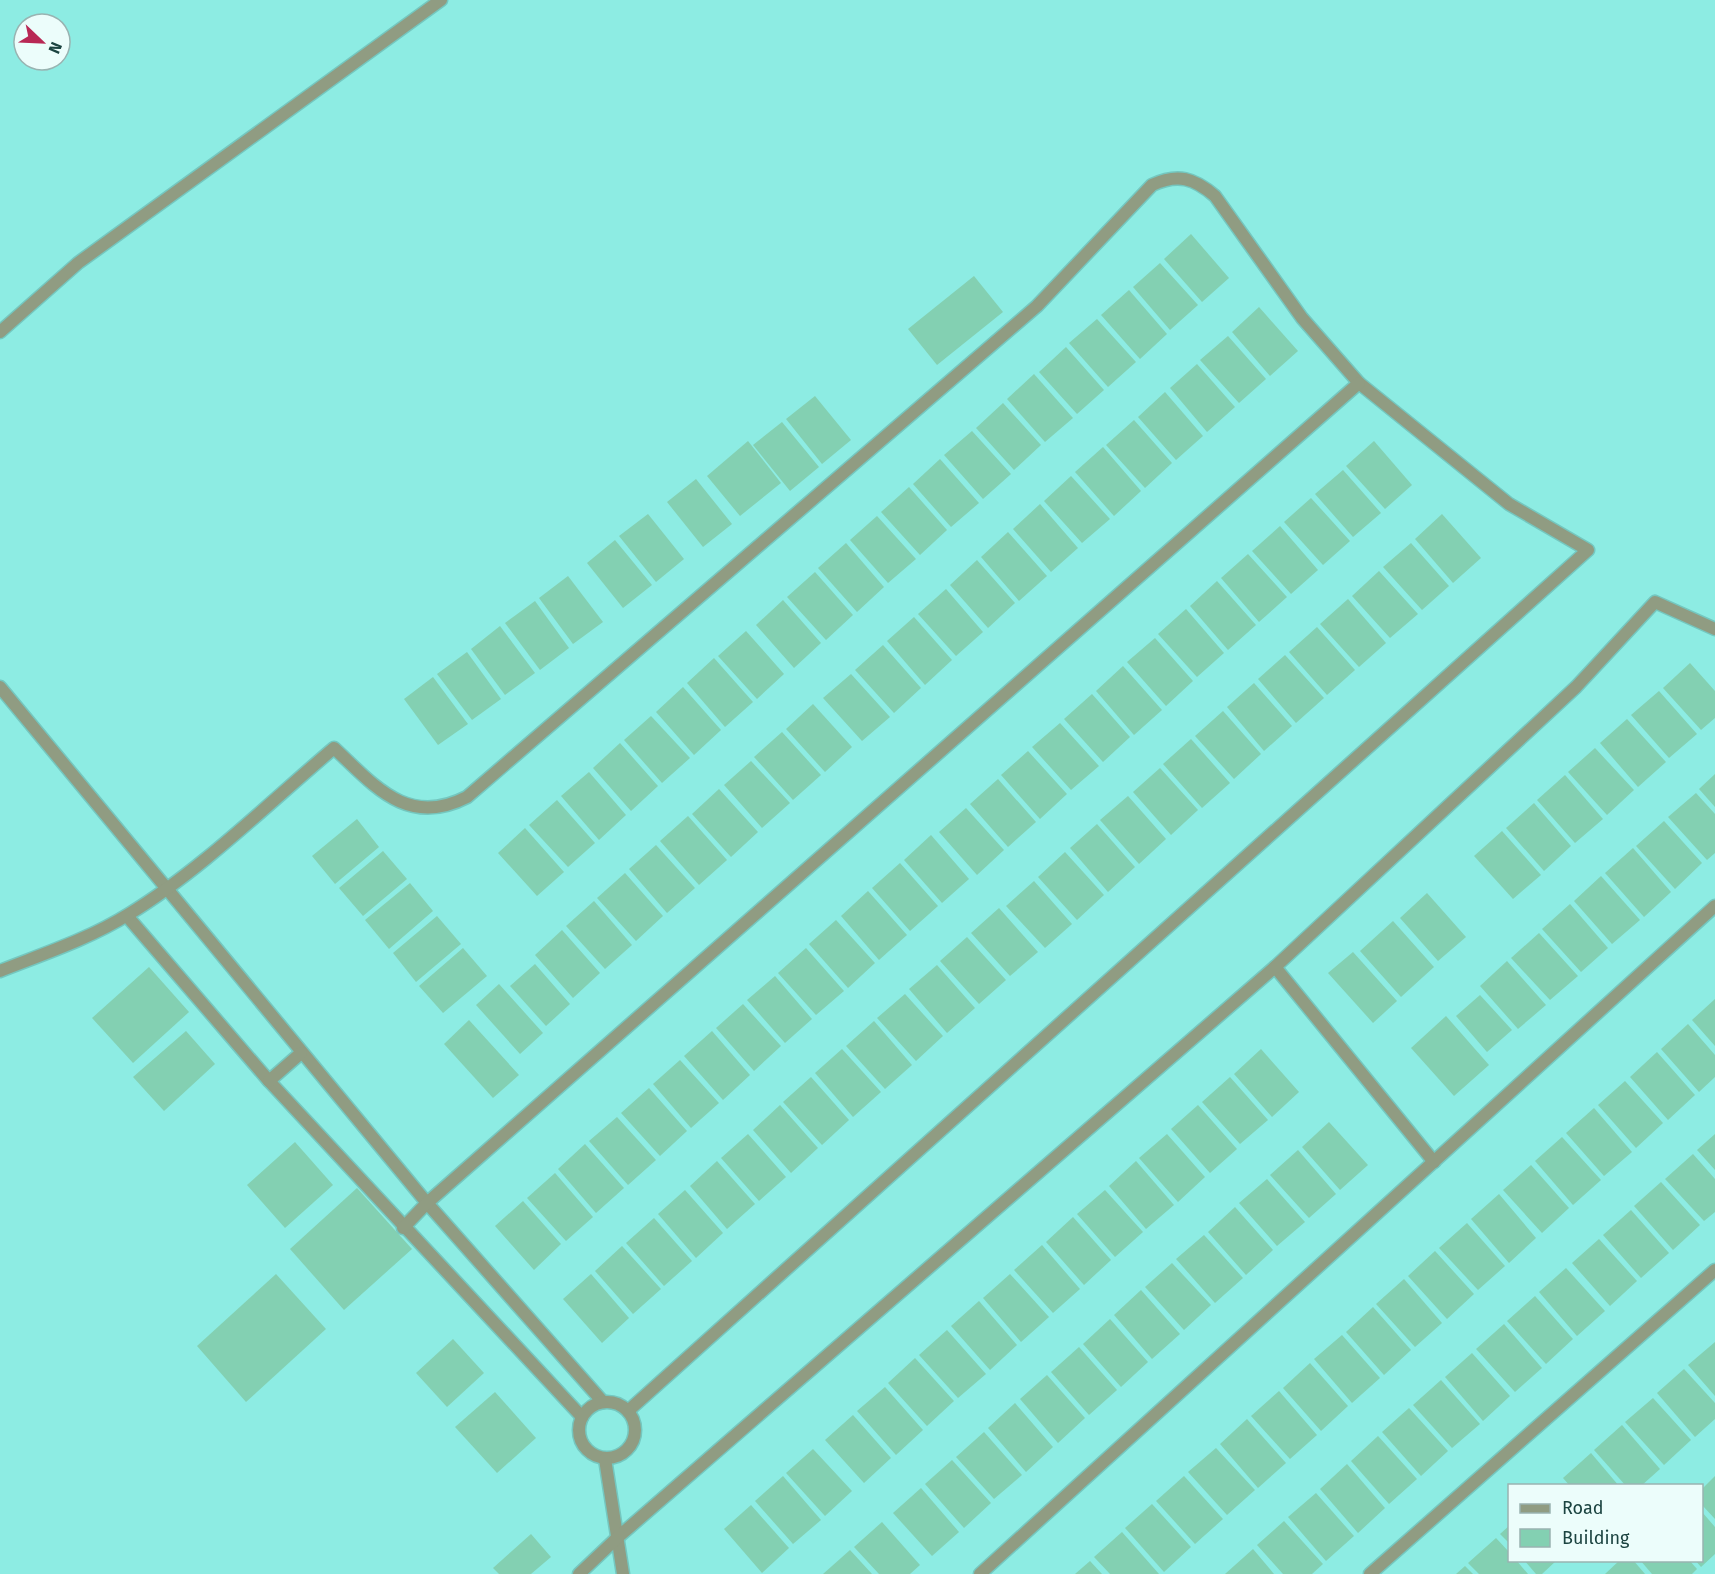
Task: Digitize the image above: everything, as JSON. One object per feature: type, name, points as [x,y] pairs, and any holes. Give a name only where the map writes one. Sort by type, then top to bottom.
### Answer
[{"type":"street","points":[[0,332],[78,263],[441,0]]},
{"type":"street","points":[[0,971],[64,946],[127,916],[167,890],[334,748],[383,794],[400,804],[423,808],[456,803],[467,797],[1037,306],[1152,184],[1173,177],[1195,180],[1215,196],[1302,318],[1359,383],[1509,504],[1588,550],[628,1411]]},
{"type":"street","points":[[403,1227],[427,1203],[1359,383]]},
{"type":"street","points":[[579,1574],[617,1538],[1275,967],[1576,687],[1655,602],[1715,629]]},
{"type":"street","points":[[0,687],[427,1203],[603,1402]]},
{"type":"street","points":[[980,1574],[1715,906]]},
{"type":"street","points":[[127,916],[269,1081],[582,1418]]},
{"type":"street","points":[[1275,967],[1434,1162]]},
{"type":"street","points":[[269,1081],[302,1053]]},
{"type":"street","points":[[1370,1574],[1715,1270]]},
{"type":"street","points":[[603,1402],[620,1405],[628,1411],[636,1426],[633,1442],[621,1455],[604,1459],[595,1456],[583,1444],[580,1435],[582,1418],[587,1410],[603,1402]]},
{"type":"street","points":[[604,1459],[623,1574]]},
{"type":"building","points":[[1191,234],[1229,278],[1202,302],[1164,259]]},
{"type":"building","points":[[1160,263],[1198,305],[1170,330],[1133,287]]},
{"type":"building","points":[[974,276],[1003,312],[937,365],[908,329]]},
{"type":"building","points":[[1129,290],[1167,334],[1140,359],[1101,315]]},
{"type":"building","points":[[1259,307],[1298,351],[1270,376],[1232,332]]},
{"type":"building","points":[[1097,319],[1136,362],[1108,387],[1069,343]]},
{"type":"building","points":[[1228,336],[1266,379],[1239,403],[1200,360]]},
{"type":"building","points":[[1066,347],[1104,390],[1077,414],[1039,372]]},
{"type":"building","points":[[1197,364],[1235,407],[1207,432],[1170,388]]},
{"type":"building","points":[[1034,374],[1073,418],[1045,442],[1007,399]]},
{"type":"building","points":[[1165,392],[1203,436],[1176,460],[1138,417]]},
{"type":"building","points":[[815,396],[851,440],[822,464],[786,419]]},
{"type":"building","points":[[1003,403],[1041,445],[1014,470],[976,428]]},
{"type":"building","points":[[1134,420],[1172,463],[1145,488],[1106,445]]},
{"type":"building","points":[[782,422],[819,467],[790,491],[753,445]]},
{"type":"building","points":[[972,431],[1011,474],[983,499],[944,455]]},
{"type":"building","points":[[748,441],[781,483],[740,516],[707,476]]},
{"type":"building","points":[[1374,441],[1412,485],[1385,509],[1346,466]]},
{"type":"building","points":[[1103,447],[1141,491],[1114,516],[1075,472]]},
{"type":"building","points":[[940,459],[979,503],[951,527],[913,484]]},
{"type":"building","points":[[1343,470],[1381,513],[1353,537],[1315,494]]},
{"type":"building","points":[[1071,476],[1110,519],[1082,543],[1044,501]]},
{"type":"building","points":[[696,479],[732,524],[703,547],[667,502]]},
{"type":"building","points":[[909,487],[947,530],[920,555],[881,512]]},
{"type":"building","points":[[1311,498],[1350,541],[1323,565],[1284,522]]},
{"type":"building","points":[[1040,504],[1078,548],[1051,572],[1013,529]]},
{"type":"building","points":[[648,514],[684,559],[656,582],[619,536]]},
{"type":"building","points":[[1442,514],[1481,558],[1453,583],[1415,539]]},
{"type":"building","points":[[877,516],[916,559],[888,583],[850,540]]},
{"type":"building","points":[[1280,526],[1318,570],[1291,594],[1252,551]]},
{"type":"building","points":[[1008,532],[1047,576],[1019,601],[981,557]]},
{"type":"building","points":[[615,540],[652,585],[623,608],[587,563]]},
{"type":"building","points":[[846,543],[884,587],[857,612],[818,568]]},
{"type":"building","points":[[1411,543],[1449,586],[1422,610],[1383,567]]},
{"type":"building","points":[[1248,554],[1287,597],[1259,622],[1221,578]]},
{"type":"building","points":[[977,560],[1015,603],[988,628],[950,585]]},
{"type":"building","points":[[1379,571],[1418,614],[1390,638],[1352,596]]},
{"type":"building","points":[[815,572],[853,615],[826,640],[787,597]]},
{"type":"building","points":[[568,576],[603,622],[573,644],[539,598]]},
{"type":"building","points":[[1217,581],[1256,625],[1228,650],[1190,606]]},
{"type":"building","points":[[946,589],[983,632],[956,656],[918,614]]},
{"type":"building","points":[[1348,599],[1386,643],[1359,667],[1320,624]]},
{"type":"building","points":[[783,600],[821,643],[794,668],[756,625]]},
{"type":"building","points":[[535,601],[569,648],[540,670],[505,623]]},
{"type":"building","points":[[1186,609],[1224,653],[1197,677],[1158,634]]},
{"type":"building","points":[[914,617],[952,660],[925,685],[887,641]]},
{"type":"building","points":[[500,626],[535,673],[505,695],[471,649]]},
{"type":"building","points":[[1317,627],[1355,670],[1327,695],[1289,652]]},
{"type":"building","points":[[746,631],[784,674],[757,699],[718,656]]},
{"type":"building","points":[[1155,638],[1193,681],[1166,706],[1127,662]]},
{"type":"building","points":[[883,645],[921,688],[894,713],[855,670]]},
{"type":"building","points":[[467,652],[501,699],[472,720],[437,674]]},
{"type":"building","points":[[1285,655],[1324,698],[1296,723],[1258,679]]},
{"type":"building","points":[[714,658],[753,702],[725,727],[687,683]]},
{"type":"building","points":[[1690,663],[1715,691],[1715,718],[1701,730],[1663,688]]},
{"type":"building","points":[[1123,666],[1162,710],[1134,735],[1096,691]]},
{"type":"building","points":[[851,674],[890,717],[862,741],[823,698]]},
{"type":"building","points":[[433,677],[468,724],[438,745],[404,699]]},
{"type":"building","points":[[1254,683],[1292,726],[1264,751],[1227,707]]},
{"type":"building","points":[[683,687],[721,730],[694,755],[656,712]]},
{"type":"building","points":[[1659,691],[1697,734],[1669,758],[1631,715]]},
{"type":"building","points":[[1092,694],[1130,737],[1103,762],[1064,719]]},
{"type":"building","points":[[813,704],[852,747],[825,772],[786,729]]},
{"type":"building","points":[[1223,711],[1261,754],[1234,779],[1195,736]]},
{"type":"building","points":[[651,716],[690,758],[662,783],[624,740]]},
{"type":"building","points":[[1627,719],[1666,762],[1638,787],[1600,743]]},
{"type":"building","points":[[1060,723],[1099,766],[1071,790],[1032,747]]},
{"type":"building","points":[[782,732],[821,775],[793,800],[754,757]]},
{"type":"building","points":[[1191,739],[1230,783],[1202,808],[1163,764]]},
{"type":"building","points":[[620,743],[658,786],[631,811],[593,768]]},
{"type":"building","points":[[1595,748],[1634,790],[1607,815],[1568,772]]},
{"type":"building","points":[[1028,751],[1067,794],[1040,819],[1001,775]]},
{"type":"building","points":[[751,761],[790,803],[762,828],[724,785]]},
{"type":"building","points":[[1160,768],[1198,810],[1171,835],[1133,792]]},
{"type":"building","points":[[589,772],[626,815],[599,840],[561,796]]},
{"type":"building","points":[[1715,774],[1715,807],[1699,789]]},
{"type":"building","points":[[1565,775],[1603,819],[1575,843],[1537,800]]},
{"type":"building","points":[[998,779],[1036,822],[1008,847],[970,804]]},
{"type":"building","points":[[719,789],[758,832],[731,857],[692,814]]},
{"type":"building","points":[[1696,793],[1715,814],[1715,853],[1707,860],[1668,817]]},
{"type":"building","points":[[1128,796],[1166,839],[1139,864],[1100,820]]},
{"type":"building","points":[[557,800],[595,843],[568,867],[529,825]]},
{"type":"building","points":[[1534,803],[1571,846],[1544,871],[1506,828]]},
{"type":"building","points":[[966,808],[1004,850],[977,875],[939,832]]},
{"type":"building","points":[[688,816],[727,860],[699,885],[660,841]]},
{"type":"building","points":[[357,819],[379,847],[335,884],[312,856]]},
{"type":"building","points":[[1664,821],[1702,863],[1675,889],[1636,846]]},
{"type":"building","points":[[1097,824],[1135,867],[1108,892],[1070,848]]},
{"type":"building","points":[[525,828],[564,872],[537,896],[498,853]]},
{"type":"building","points":[[1502,831],[1541,875],[1513,899],[1474,856]]},
{"type":"building","points":[[931,835],[969,879],[942,903],[904,860]]},
{"type":"building","points":[[656,845],[695,888],[667,913],[629,869]]},
{"type":"building","points":[[1633,848],[1671,892],[1644,917],[1605,873]]},
{"type":"building","points":[[383,851],[407,879],[363,916],[339,888]]},
{"type":"building","points":[[1065,852],[1104,895],[1077,920],[1038,877]]},
{"type":"building","points":[[900,863],[938,906],[910,931],[872,888]]},
{"type":"building","points":[[625,873],[663,916],[636,941],[597,898]]},
{"type":"building","points":[[1601,876],[1640,920],[1612,944],[1574,901]]},
{"type":"building","points":[[1034,881],[1072,924],[1045,948],[1006,906]]},
{"type":"building","points":[[410,883],[433,911],[389,949],[365,920]]},
{"type":"building","points":[[868,891],[907,935],[879,960],[841,916]]},
{"type":"building","points":[[1427,893],[1466,937],[1438,961],[1400,918]]},
{"type":"building","points":[[594,901],[632,945],[605,969],[566,926]]},
{"type":"building","points":[[1570,904],[1608,948],[1581,972],[1542,929]]},
{"type":"building","points":[[999,908],[1038,952],[1010,976],[971,933]]},
{"type":"building","points":[[437,916],[461,944],[416,982],[393,953]]},
{"type":"building","points":[[836,920],[875,963],[848,988],[809,944]]},
{"type":"building","points":[[1393,921],[1434,967],[1401,997],[1360,951]]},
{"type":"building","points":[[562,930],[600,973],[573,998],[535,955]]},
{"type":"building","points":[[1539,933],[1578,976],[1550,1000],[1511,958]]},
{"type":"building","points":[[967,937],[1006,980],[979,1004],[940,961]]},
{"type":"building","points":[[463,948],[487,976],[443,1013],[419,986]]},
{"type":"building","points":[[806,948],[844,991],[816,1015],[778,973]]},
{"type":"building","points":[[1353,952],[1397,1001],[1373,1023],[1328,973]]},
{"type":"building","points":[[1507,961],[1546,1005],[1518,1029],[1480,986]]},
{"type":"building","points":[[535,964],[570,1004],[546,1026],[510,986]]},
{"type":"building","points":[[937,965],[975,1008],[947,1033],[909,989]]},
{"type":"building","points":[[149,967],[189,1012],[133,1063],[92,1018]]},
{"type":"building","points":[[775,976],[812,1019],[785,1043],[747,1000]]},
{"type":"building","points":[[499,984],[543,1033],[520,1054],[476,1005]]},
{"type":"building","points":[[905,994],[943,1036],[916,1061],[877,1018]]},
{"type":"building","points":[[1480,995],[1512,1030],[1487,1052],[1456,1016]]},
{"type":"building","points":[[1715,999],[1715,1046],[1692,1020]]},
{"type":"building","points":[[743,1004],[781,1046],[754,1071],[716,1028]]},
{"type":"building","points":[[1446,1016],[1489,1065],[1454,1096],[1411,1048]]},
{"type":"building","points":[[469,1020],[519,1075],[493,1098],[444,1044]]},
{"type":"building","points":[[874,1021],[912,1065],[885,1089],[846,1046]]},
{"type":"building","points":[[1688,1024],[1715,1055],[1715,1077],[1699,1092],[1661,1049]]},
{"type":"building","points":[[186,1031],[215,1064],[164,1111],[133,1077]]},
{"type":"building","points":[[712,1031],[750,1075],[723,1100],[684,1056]]},
{"type":"building","points":[[842,1049],[881,1092],[853,1117],[815,1073]]},
{"type":"building","points":[[1261,1049],[1299,1092],[1272,1117],[1234,1074]]},
{"type":"building","points":[[1657,1052],[1695,1095],[1668,1120],[1630,1077]]},
{"type":"building","points":[[680,1060],[719,1103],[691,1128],[653,1084]]},
{"type":"building","points":[[811,1077],[849,1120],[822,1145],[783,1102]]},
{"type":"building","points":[[1230,1077],[1268,1120],[1240,1144],[1202,1102]]},
{"type":"building","points":[[1625,1081],[1663,1123],[1636,1148],[1598,1105]]},
{"type":"building","points":[[649,1088],[687,1131],[660,1156],[621,1113]]},
{"type":"building","points":[[780,1105],[818,1148],[791,1173],[753,1130]]},
{"type":"building","points":[[1198,1105],[1237,1149],[1210,1173],[1171,1129]]},
{"type":"building","points":[[1594,1108],[1632,1152],[1604,1176],[1566,1133]]},
{"type":"building","points":[[617,1117],[656,1160],[628,1185],[589,1141]]},
{"type":"building","points":[[1329,1122],[1368,1165],[1340,1190],[1302,1147]]},
{"type":"building","points":[[748,1134],[786,1177],[759,1201],[721,1158]]},
{"type":"building","points":[[1167,1134],[1205,1177],[1178,1202],[1139,1158]]},
{"type":"building","points":[[1715,1134],[1715,1170],[1697,1150]]},
{"type":"building","points":[[1562,1137],[1601,1180],[1573,1205],[1535,1161]]},
{"type":"building","points":[[295,1142],[333,1185],[285,1228],[247,1185]]},
{"type":"building","points":[[585,1144],[624,1188],[596,1213],[558,1169]]},
{"type":"building","points":[[1298,1150],[1336,1194],[1309,1218],[1270,1175]]},
{"type":"building","points":[[1693,1154],[1715,1179],[1715,1212],[1704,1221],[1665,1179]]},
{"type":"building","points":[[717,1161],[755,1204],[727,1229],[690,1186]]},
{"type":"building","points":[[1136,1161],[1174,1205],[1146,1229],[1109,1186]]},
{"type":"building","points":[[1531,1165],[1569,1208],[1542,1233],[1503,1190]]},
{"type":"building","points":[[555,1173],[593,1217],[566,1241],[527,1198]]},
{"type":"building","points":[[1267,1179],[1305,1222],[1277,1246],[1239,1203]]},
{"type":"building","points":[[1661,1182],[1700,1225],[1673,1250],[1634,1206]]},
{"type":"building","points":[[357,1188],[412,1249],[344,1310],[290,1249]]},
{"type":"building","points":[[685,1190],[723,1233],[696,1258],[658,1214]]},
{"type":"building","points":[[1105,1190],[1143,1232],[1115,1257],[1077,1214]]},
{"type":"building","points":[[1499,1194],[1536,1238],[1509,1263],[1471,1219]]},
{"type":"building","points":[[523,1201],[561,1244],[534,1270],[495,1226]]},
{"type":"building","points":[[1235,1207],[1273,1250],[1246,1275],[1208,1232]]},
{"type":"building","points":[[1631,1210],[1669,1253],[1641,1278],[1603,1235]]},
{"type":"building","points":[[1073,1217],[1111,1260],[1084,1285],[1046,1242]]},
{"type":"building","points":[[654,1218],[692,1261],[664,1286],[626,1243]]},
{"type":"building","points":[[1467,1223],[1505,1266],[1478,1290],[1439,1248]]},
{"type":"building","points":[[1204,1235],[1243,1278],[1215,1303],[1176,1259]]},
{"type":"building","points":[[1599,1239],[1637,1281],[1610,1306],[1572,1263]]},
{"type":"building","points":[[1042,1245],[1080,1289],[1053,1313],[1014,1270]]},
{"type":"building","points":[[622,1246],[661,1289],[633,1314],[595,1271]]},
{"type":"building","points":[[1435,1251],[1474,1294],[1447,1319],[1408,1276]]},
{"type":"building","points":[[1172,1263],[1211,1305],[1184,1330],[1145,1287]]},
{"type":"building","points":[[1566,1268],[1605,1311],[1577,1336],[1539,1292]]},
{"type":"building","points":[[276,1274],[326,1329],[246,1402],[197,1346]]},
{"type":"building","points":[[591,1274],[629,1318],[602,1343],[563,1299]]},
{"type":"building","points":[[1010,1274],[1049,1317],[1021,1342],[983,1298]]},
{"type":"building","points":[[1404,1279],[1442,1323],[1415,1347],[1376,1304]]},
{"type":"building","points":[[1141,1290],[1180,1334],[1152,1359],[1114,1315]]},
{"type":"building","points":[[1535,1296],[1573,1339],[1546,1364],[1507,1321]]},
{"type":"building","points":[[979,1301],[1017,1345],[990,1370],[951,1326]]},
{"type":"building","points":[[1373,1307],[1411,1350],[1384,1375],[1346,1332]]},
{"type":"building","points":[[1110,1319],[1148,1362],[1121,1387],[1083,1344]]},
{"type":"building","points":[[1504,1324],[1542,1368],[1515,1392],[1476,1349]]},
{"type":"building","points":[[947,1330],[986,1374],[958,1398],[919,1355]]},
{"type":"building","points":[[1342,1335],[1380,1378],[1352,1403],[1314,1359]]},
{"type":"building","points":[[453,1339],[484,1373],[447,1407],[416,1373]]},
{"type":"building","points":[[1715,1342],[1715,1396],[1688,1365]]},
{"type":"building","points":[[1079,1347],[1117,1390],[1089,1415],[1051,1372]]},
{"type":"building","points":[[1472,1353],[1510,1396],[1483,1421],[1445,1377]]},
{"type":"building","points":[[915,1358],[954,1401],[927,1426],[888,1383]]},
{"type":"building","points":[[1310,1363],[1348,1406],[1321,1431],[1283,1388]]},
{"type":"building","points":[[1684,1369],[1715,1403],[1715,1419],[1695,1437],[1657,1393]]},
{"type":"building","points":[[1047,1375],[1085,1418],[1058,1443],[1020,1399]]},
{"type":"building","points":[[1441,1380],[1480,1424],[1452,1448],[1413,1405]]},
{"type":"building","points":[[885,1387],[923,1430],[896,1455],[857,1411]]},
{"type":"building","points":[[1279,1391],[1317,1435],[1290,1459],[1251,1416]]},
{"type":"building","points":[[495,1392],[536,1438],[497,1473],[455,1427]]},
{"type":"building","points":[[1653,1398],[1691,1440],[1664,1465],[1625,1422]]},
{"type":"building","points":[[1015,1403],[1053,1447],[1026,1472],[988,1428]]},
{"type":"building","points":[[1409,1408],[1448,1451],[1421,1476],[1382,1432]]},
{"type":"building","points":[[853,1415],[891,1458],[864,1483],[825,1440]]},
{"type":"building","points":[[1247,1419],[1286,1463],[1258,1488],[1220,1444]]},
{"type":"building","points":[[1622,1425],[1660,1469],[1643,1484],[1624,1484],[1594,1450]]},
{"type":"building","points":[[984,1432],[1022,1475],[994,1499],[956,1457]]},
{"type":"building","points":[[1378,1436],[1417,1479],[1389,1504],[1351,1461]]},
{"type":"building","points":[[1216,1448],[1255,1490],[1227,1515],[1188,1472]]},
{"type":"building","points":[[813,1449],[852,1491],[825,1516],[786,1473]]},
{"type":"building","points":[[1591,1453],[1617,1484],[1568,1484],[1563,1478]]},
{"type":"building","points":[[952,1460],[991,1503],[964,1528],[925,1484]]},
{"type":"building","points":[[1347,1464],[1385,1508],[1358,1533],[1320,1489]]},
{"type":"building","points":[[783,1476],[821,1520],[793,1544],[755,1501]]},
{"type":"building","points":[[1184,1476],[1223,1519],[1195,1544],[1156,1501]]},
{"type":"building","points":[[1715,1476],[1715,1519],[1703,1506],[1703,1488]]},
{"type":"building","points":[[921,1488],[959,1532],[932,1556],[893,1513]]},
{"type":"building","points":[[1316,1493],[1354,1536],[1326,1561],[1288,1517]]},
{"type":"building","points":[[1152,1504],[1191,1547],[1164,1572],[1125,1528]]},
{"type":"building","points":[[751,1505],[789,1548],[762,1573],[724,1529]]},
{"type":"building","points":[[1703,1513],[1715,1527],[1715,1554],[1701,1567],[1697,1562],[1703,1562]]},
{"type":"building","points":[[1284,1521],[1323,1564],[1312,1574],[1283,1574],[1257,1545]]},
{"type":"building","points":[[882,1522],[920,1565],[910,1574],[879,1574],[854,1547]]},
{"type":"building","points":[[1508,1527],[1508,1542],[1500,1534]]},
{"type":"building","points":[[1122,1532],[1159,1574],[1110,1574],[1094,1557]]},
{"type":"building","points":[[531,1534],[551,1557],[531,1574],[499,1574],[493,1568]]},
{"type":"building","points":[[1496,1538],[1508,1551],[1508,1562],[1518,1562],[1528,1574],[1479,1574],[1468,1563]]},
{"type":"building","points":[[1253,1549],[1274,1574],[1225,1574]]},
{"type":"building","points":[[850,1550],[872,1574],[823,1574]]},
{"type":"building","points":[[1090,1561],[1102,1574],[1075,1574]]},
{"type":"building","points":[[1526,1562],[1555,1562],[1542,1574],[1536,1574]]},
{"type":"building","points":[[1618,1562],[1635,1562],[1645,1574],[1605,1574]]},
{"type":"building","points":[[1642,1562],[1691,1562],[1697,1569],[1692,1574],[1652,1574]]},
{"type":"building","points":[[1465,1566],[1473,1574],[1456,1574]]}]
